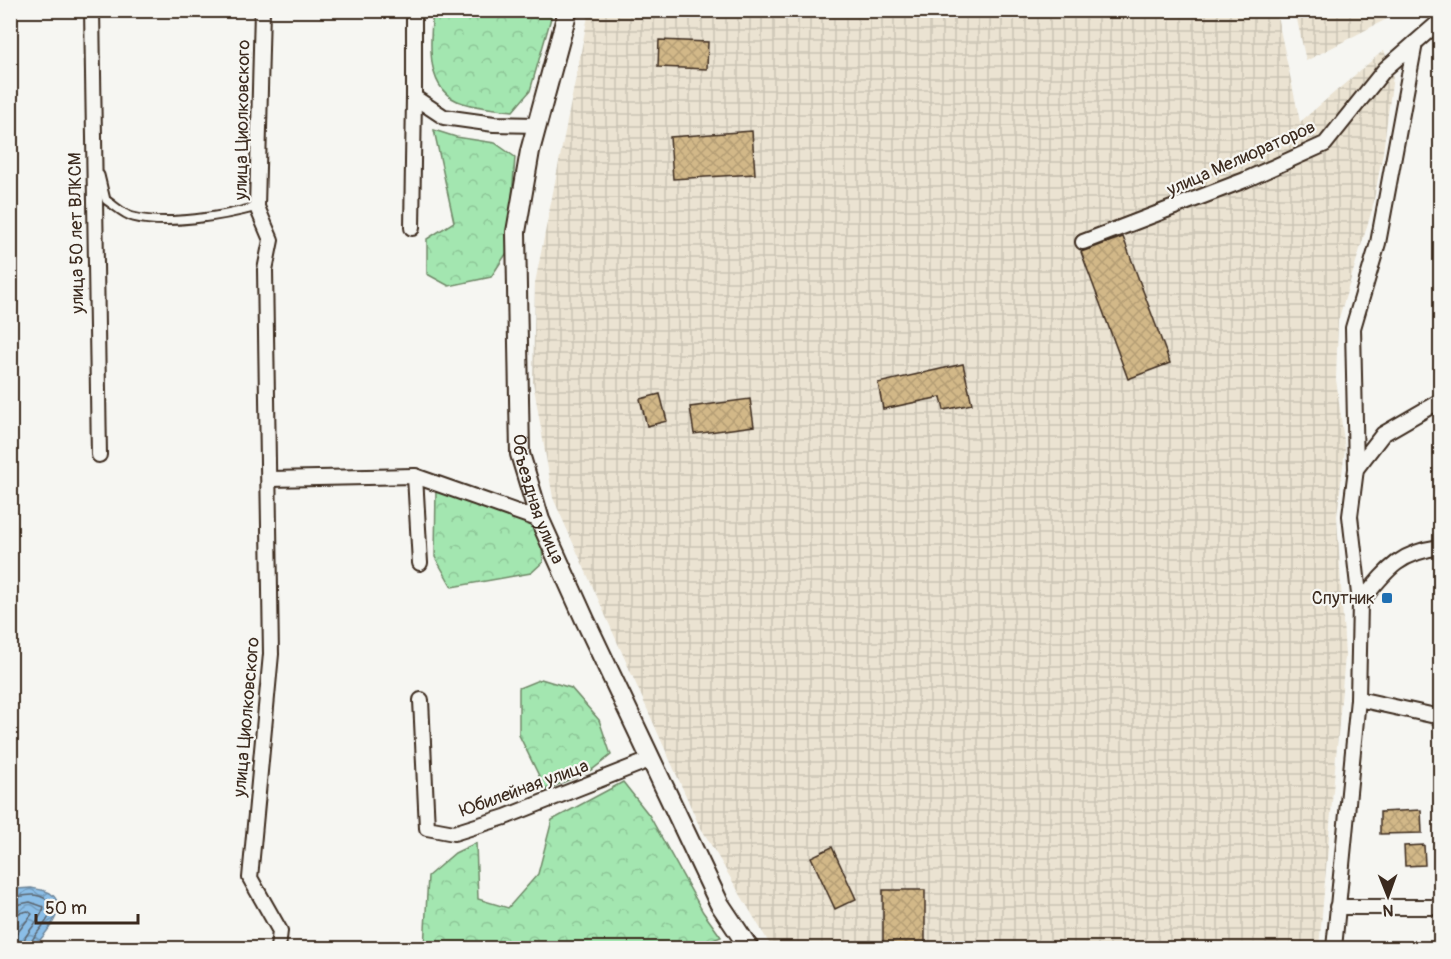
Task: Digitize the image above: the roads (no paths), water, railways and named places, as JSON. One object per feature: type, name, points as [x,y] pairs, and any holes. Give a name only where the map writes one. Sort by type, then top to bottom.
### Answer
[{"type":"main road","name":"Объездная улица","points":[[568,10],[537,125],[516,232],[520,454],[540,520],[719,903],[749,948]]},
{"type":"street","name":"улица 50 лет ВЛКСМ","points":[[92,10],[92,144],[99,455]]},
{"type":"street","name":"улица Циолковского","points":[[262,10],[257,207],[271,240],[265,270],[271,654],[250,878],[280,931],[278,948]]},
{"type":"street","points":[[412,228],[414,10]]},
{"type":"street","name":"улица Мелиораторов","points":[[1083,242],[1245,180],[1325,144],[1385,69],[1440,21]]},
{"type":"street","points":[[1334,948],[1358,699],[1360,603],[1350,516],[1356,469],[1353,328],[1378,243],[1415,43]]},
{"type":"street","points":[[414,97],[444,117],[494,124],[537,125]]},
{"type":"street","points":[[1356,469],[1383,434],[1440,401]]},
{"type":"street","points":[[414,476],[420,563]]},
{"type":"street","points":[[270,479],[414,476],[540,520]]},
{"type":"street","points":[[1360,603],[1390,565],[1421,549],[1440,547]]},
{"type":"street","points":[[1358,699],[1440,717]]},
{"type":"street","name":"Юбилейная улица","points":[[421,700],[427,828],[454,833],[505,817],[652,759]]},
{"type":"street","points":[[1337,908],[1440,908]]},
{"type":"lane","points":[[92,144],[106,200],[132,217],[184,220],[235,213],[257,207]]},
{"type":"water","points":[[31,888],[50,893],[56,899],[57,913],[50,928],[35,946],[11,948],[11,894],[17,889]]},
{"type":"place","name":"Спутник","points":[[1387,598]]}]
